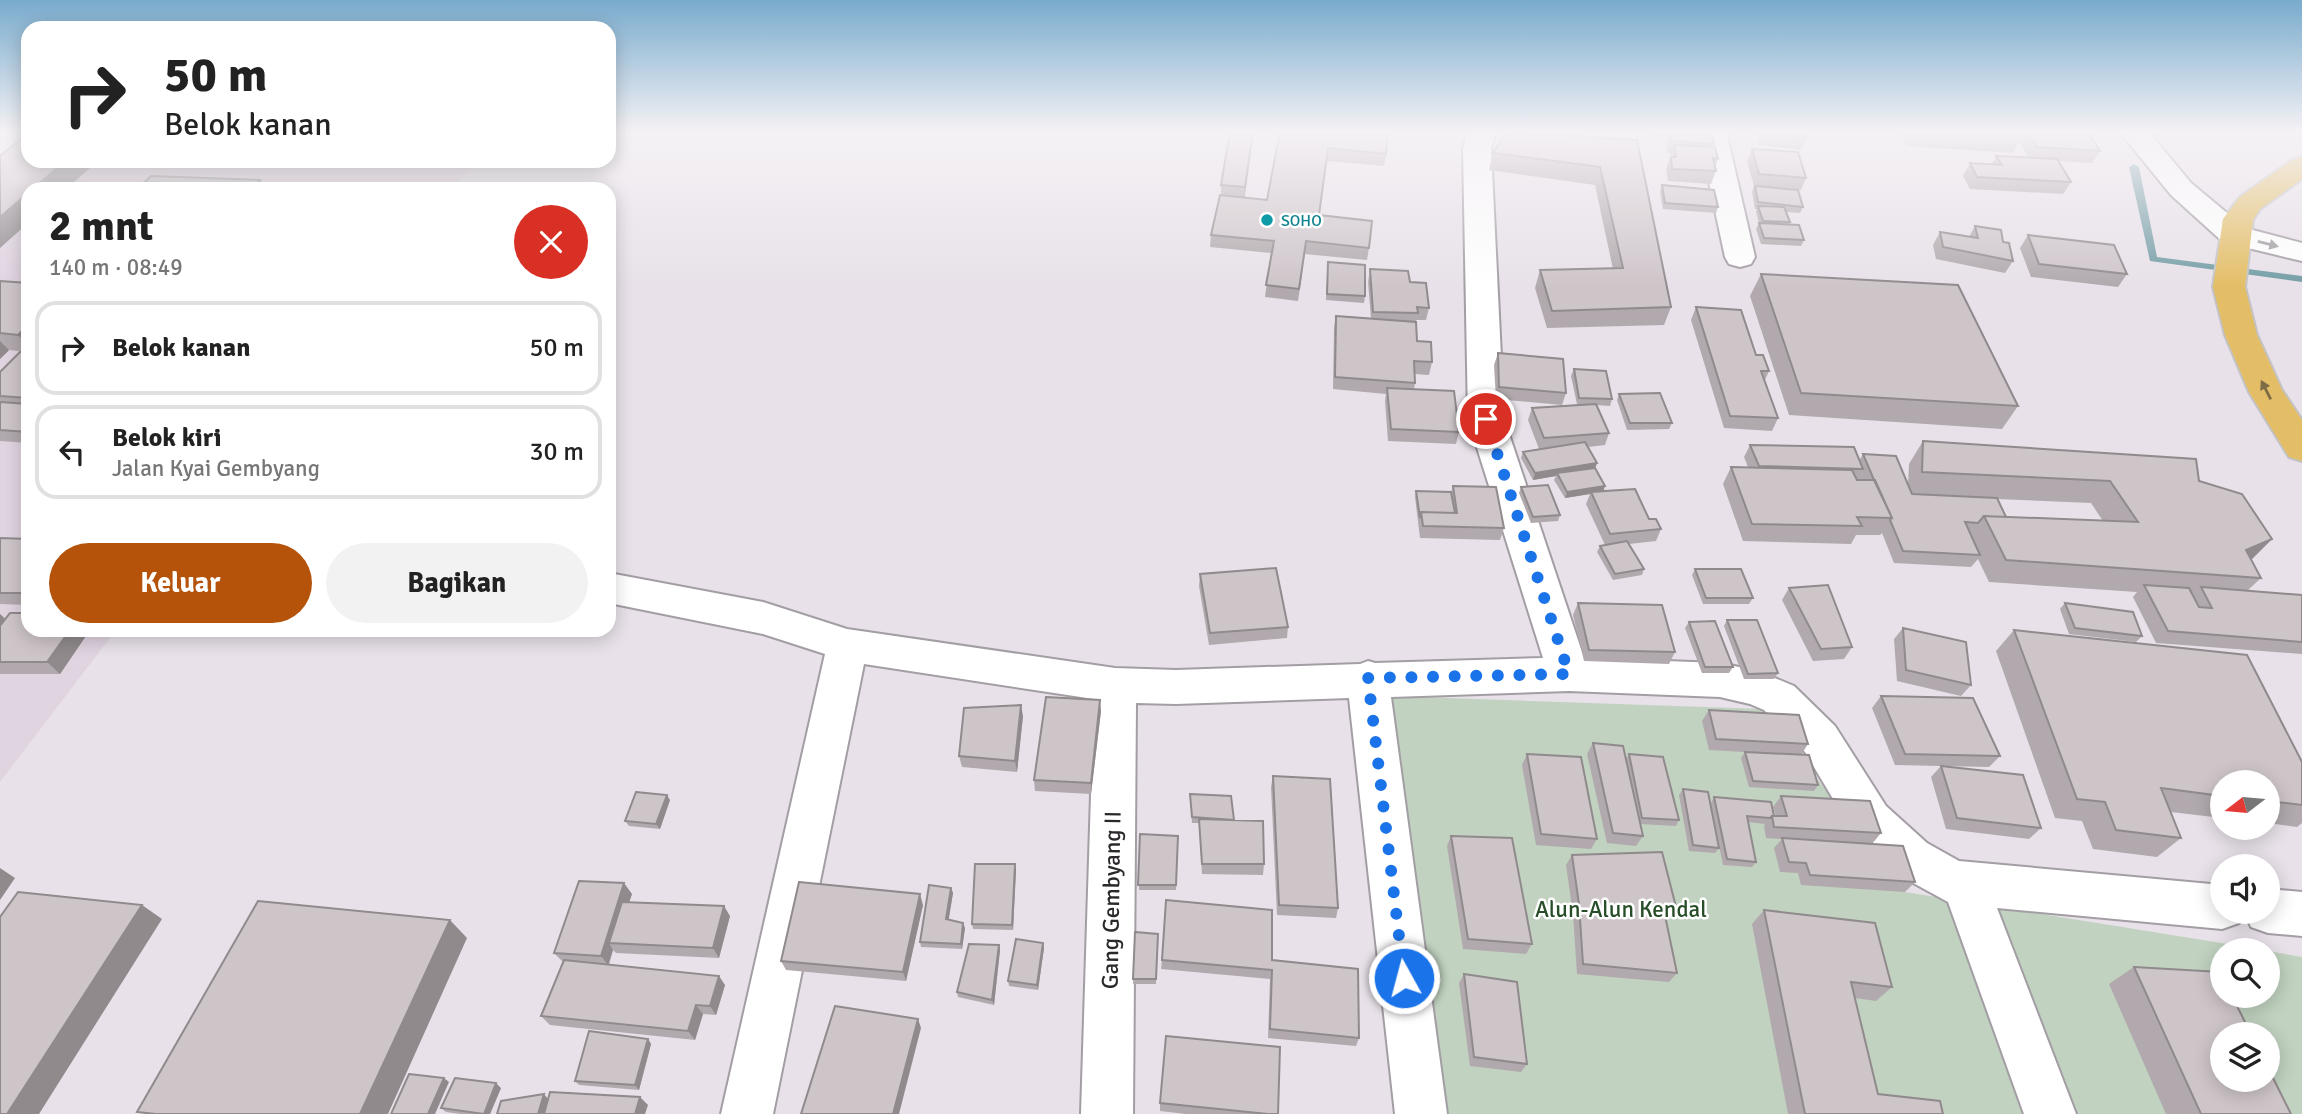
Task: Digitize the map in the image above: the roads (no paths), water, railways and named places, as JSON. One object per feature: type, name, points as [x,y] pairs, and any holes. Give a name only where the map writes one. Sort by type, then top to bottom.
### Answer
[{"type":"highway","points":[[2278,183],[2250,203],[2238,219],[2229,287],[2241,335],[2266,392],[2302,448]]},
{"type":"street","points":[[1478,183],[1486,419],[1569,674]]},
{"type":"street","points":[[1724,183],[1740,257]]},
{"type":"street","points":[[2176,183],[2233,244],[2302,252]]},
{"type":"street","points":[[616,589],[763,618],[847,645],[1115,685],[1177,687],[1368,678],[1569,674],[1720,680],[1758,688],[1779,698],[1820,739],[1870,820],[1911,858],[1953,882],[2210,906]]},
{"type":"street","points":[[747,1114],[847,645]]},
{"type":"street","points":[[1368,678],[1421,1114]]},
{"type":"street","name":"Gang Gembyang II","points":[[1107,1114],[1115,685]]},
{"type":"street","points":[[1965,884],[2050,1114]]},
{"type":"street","points":[[2280,912],[2302,914]]},
{"type":"waterway","points":[[2137,183],[2153,259],[2302,279]]},
{"type":"place","name":"SOHO","points":[[1267,220]]},
{"type":"park label","name":"Alun-Alun Kendal","points":[[1621,909]]}]
